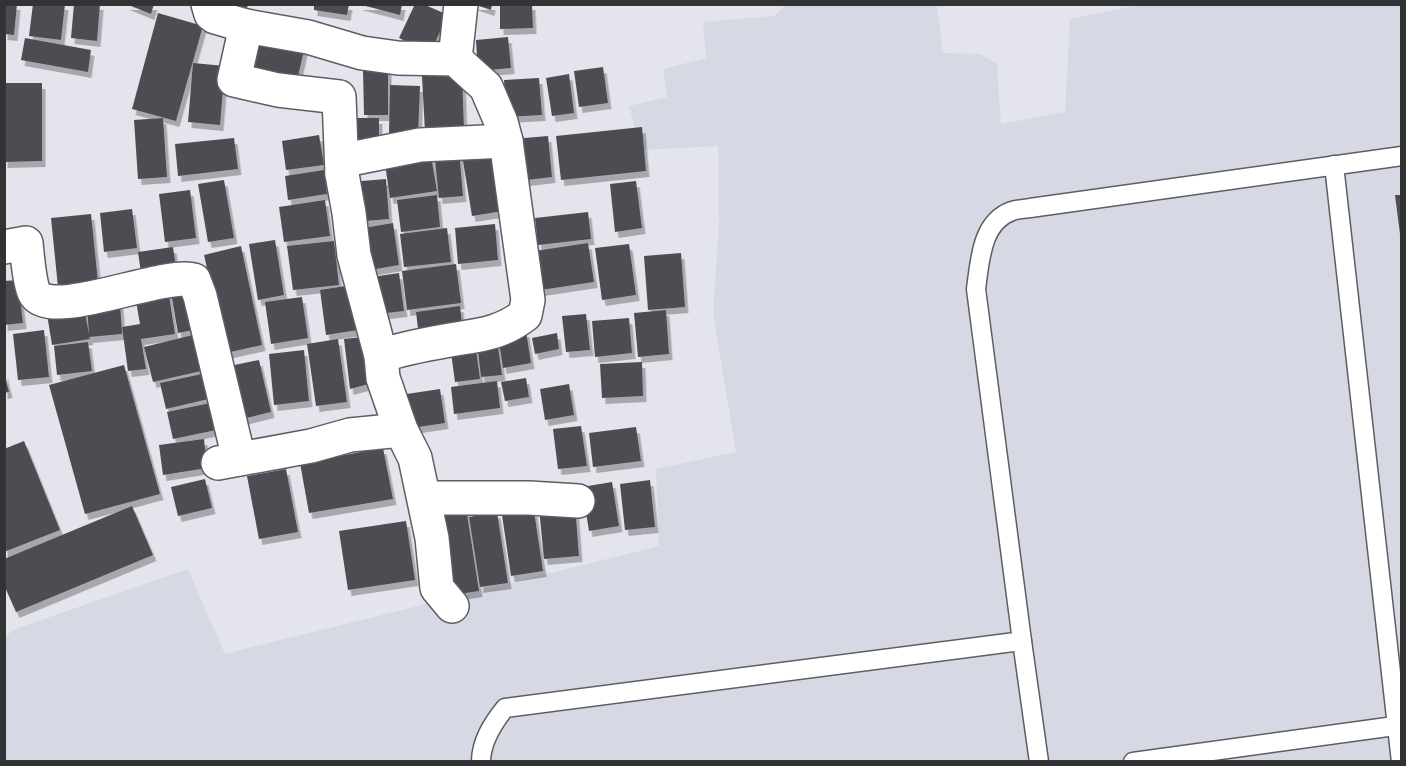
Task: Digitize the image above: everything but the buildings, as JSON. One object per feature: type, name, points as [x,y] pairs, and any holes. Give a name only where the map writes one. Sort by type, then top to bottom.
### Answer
[{"type":"street","points":[[208,4],[211,14],[215,17],[246,26],[308,37],[362,53],[398,58],[455,59],[486,87],[507,141],[528,300],[525,315],[494,333],[418,345],[381,356]]},
{"type":"street","points":[[455,59],[461,4]]},
{"type":"street","points":[[246,26],[234,80],[278,90],[339,97],[342,174],[354,255],[381,356],[383,378],[401,430],[415,458],[432,538],[437,588],[452,606]]},
{"type":"street","points":[[342,174],[343,166],[350,159],[420,145],[507,141]]},
{"type":"street","points":[[4,247],[26,243],[34,294],[41,299],[74,301],[119,293],[172,279],[194,280],[200,296],[229,461],[311,446],[350,435],[401,430]]},
{"type":"street","points":[[424,498],[530,498],[578,501]]},
{"type":"lane","points":[[1040,762],[976,289],[984,241],[994,222],[1011,211],[1401,156]]},
{"type":"lane","points":[[1334,165],[1399,725],[1401,762]]},
{"type":"lane","points":[[481,762],[490,727],[505,708],[1022,641]]},
{"type":"lane","points":[[1134,762],[1399,725]]},
{"type":"shaded area","points":[[1144,4],[1401,5],[1401,761],[5,761],[4,637],[15,629],[188,569],[225,654],[659,546],[656,469],[736,452],[713,313],[719,224],[718,146],[640,150],[629,106],[667,97],[663,69],[706,58],[703,22],[774,16],[786,5],[937,5],[943,53],[980,54],[997,64],[1001,124],[1065,112],[1070,19]]}]
